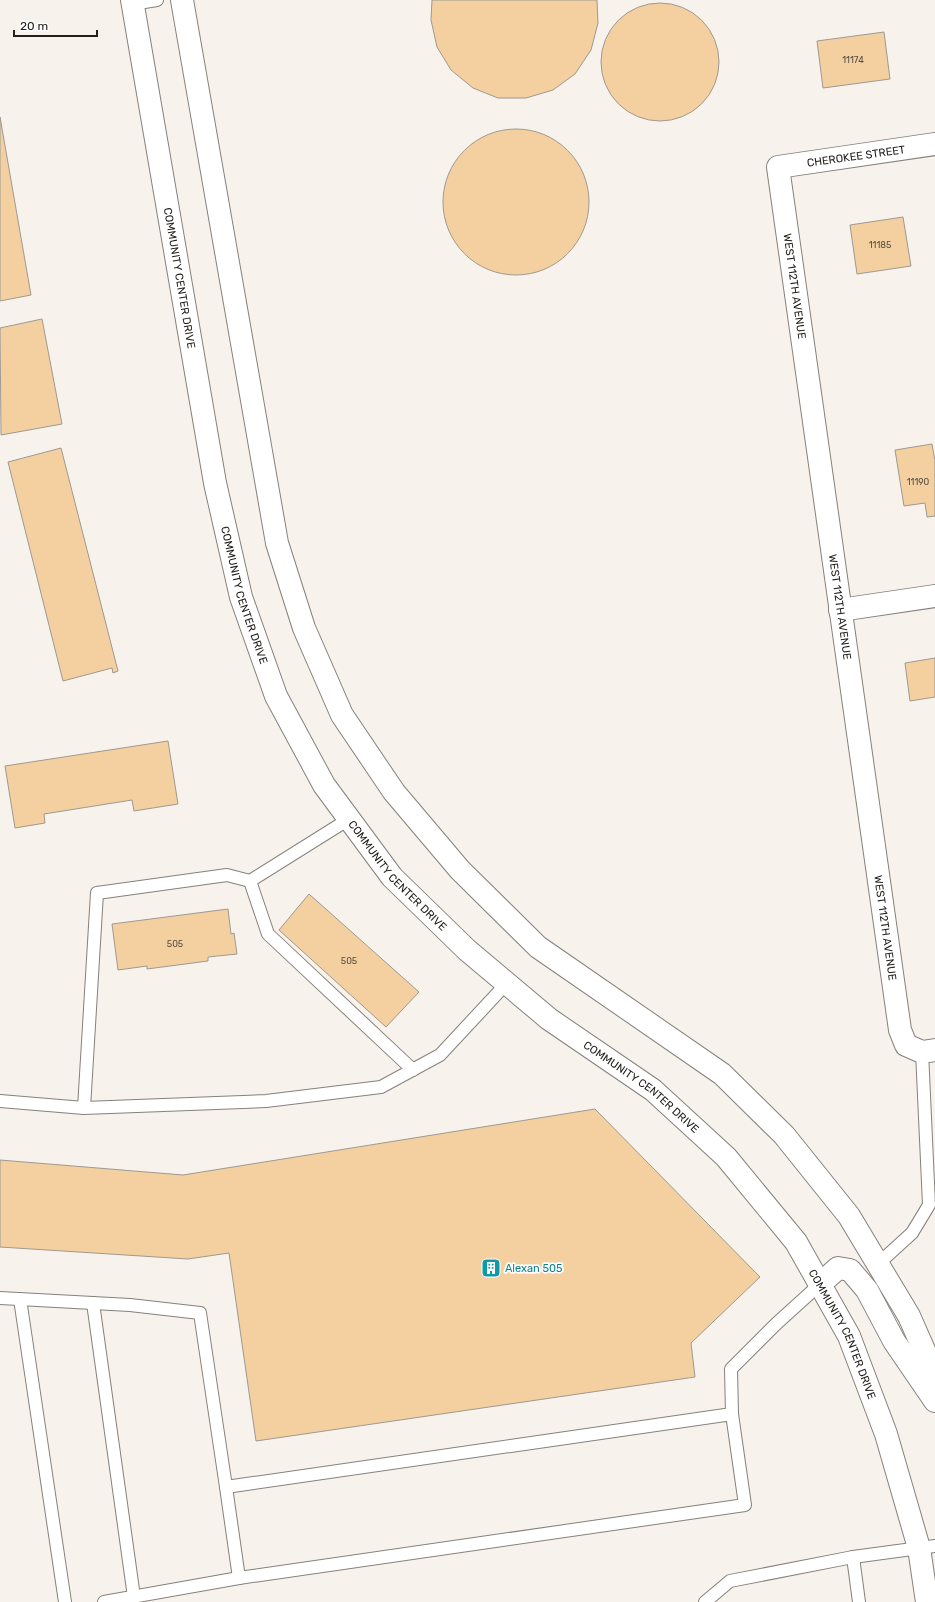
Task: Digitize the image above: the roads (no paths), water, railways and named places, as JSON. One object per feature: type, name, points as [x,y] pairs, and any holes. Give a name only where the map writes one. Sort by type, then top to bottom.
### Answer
[{"type":"main road","points":[[182,0],[278,543],[304,628],[342,715],[394,792],[460,870],[538,947],[722,1074],[784,1135],[849,1216],[909,1316],[935,1375]]},
{"type":"main road","name":"COMMUNITY CENTER DRIVE","points":[[132,2],[215,483],[241,597],[276,696],[324,785],[392,877],[467,950],[549,1019],[653,1090],[726,1157],[796,1242],[848,1336],[886,1434],[927,1547],[927,1602]]},
{"type":"main road","name":"CHEROKEE STREET","points":[[778,167],[935,144]]},
{"type":"main road","name":"WEST 112TH AVENUE","points":[[778,167],[900,1030],[921,1049]]},
{"type":"main road","points":[[840,610],[935,596]]},
{"type":"main road","points":[[819,1285],[838,1268],[850,1270],[867,1290],[894,1341],[935,1401]]},
{"type":"lane","points":[[132,2],[157,0]]},
{"type":"lane","points":[[84,1108],[97,893],[227,875],[250,881],[349,820]]},
{"type":"lane","points":[[250,881],[268,934],[413,1070]]},
{"type":"lane","points":[[0,1101],[84,1108],[273,1100],[381,1087],[440,1055],[507,984]]},
{"type":"lane","points":[[878,1264],[912,1233],[929,1205],[921,1049]]},
{"type":"lane","points":[[104,1602],[239,1578],[745,1505],[732,1414],[731,1369],[776,1324],[819,1285]]},
{"type":"lane","points":[[0,1298],[130,1305],[200,1313],[239,1578]]},
{"type":"lane","points":[[20,1299],[65,1602]]},
{"type":"lane","points":[[93,1303],[134,1597]]},
{"type":"lane","points":[[226,1487],[732,1414]]},
{"type":"lane","points":[[705,1602],[730,1581],[853,1557],[927,1547]]},
{"type":"lane","points":[[853,1557],[859,1602]]},
{"type":"place","name":"Alexan 505","points":[[491,1268]]}]
